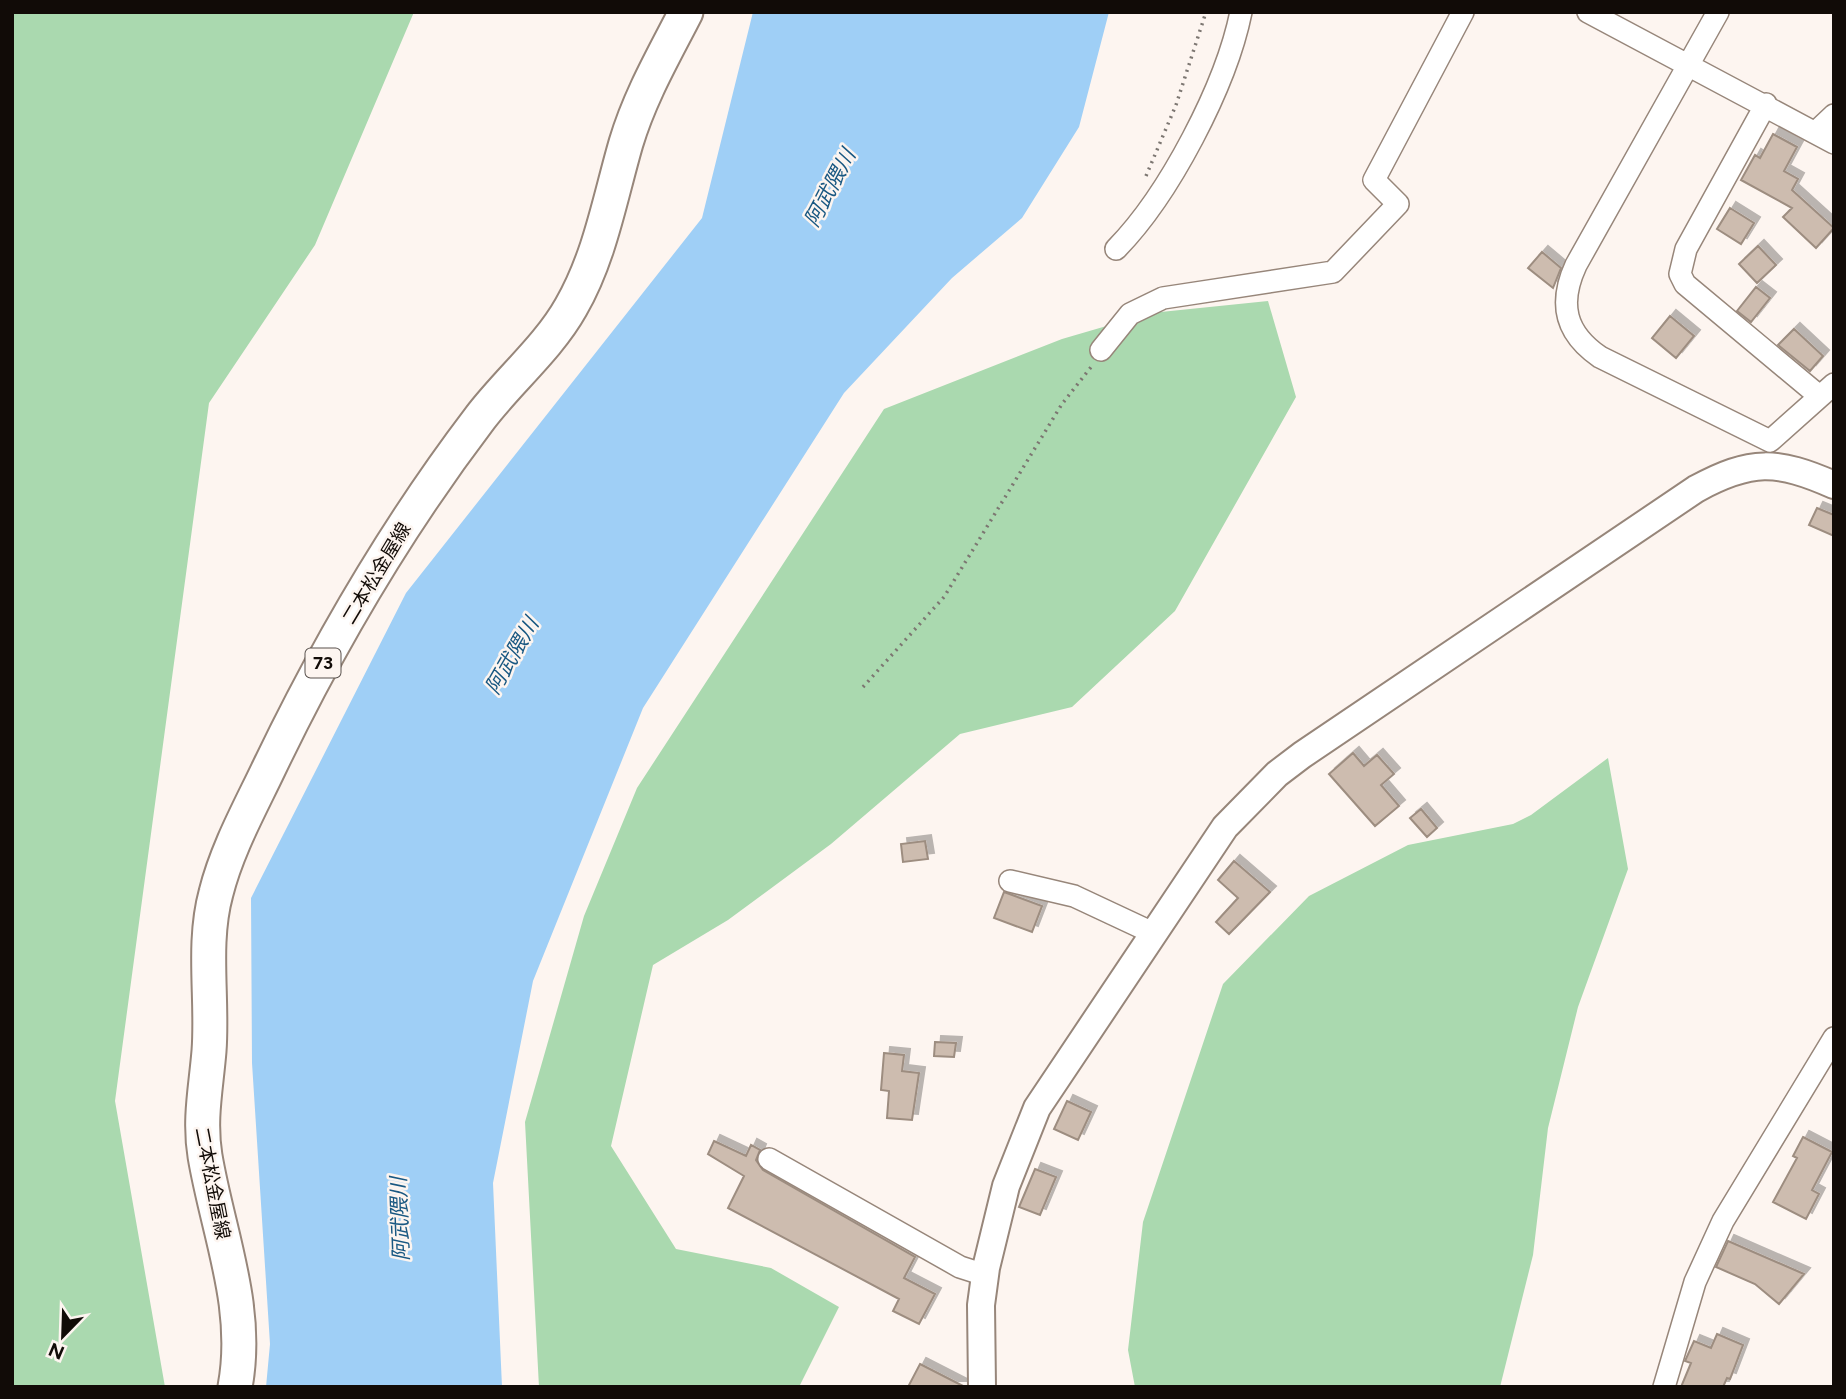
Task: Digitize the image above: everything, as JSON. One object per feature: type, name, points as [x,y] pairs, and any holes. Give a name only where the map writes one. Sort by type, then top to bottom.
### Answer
[{"type":"main road","name":"二本松金屋線","points":[[234,1387],[239,1364],[234,1277],[208,1169],[201,1116],[209,1050],[209,949],[215,895],[244,821],[292,720],[383,557],[480,418],[571,307],[593,257],[636,115],[653,73],[686,12]]},
{"type":"street","points":[[1116,249],[1130,234],[1195,135],[1216,86],[1241,12]]},
{"type":"street","points":[[1101,351],[1130,314],[1163,298],[1333,272],[1398,204],[1374,180],[1463,12]]},
{"type":"street","points":[[1588,12],[1825,137],[1834,115]]},
{"type":"street","points":[[1718,12],[1570,279],[1567,311],[1570,327],[1581,344],[1600,357],[1805,473],[1834,485]]},
{"type":"street","points":[[982,1387],[981,1305],[985,1275],[1006,1186],[1037,1108],[1225,827],[1293,761],[1696,488],[1770,453],[1826,390],[1685,284],[1680,274],[1686,249],[1766,104]]},
{"type":"street","points":[[1010,881],[1073,896],[1153,933]]},
{"type":"street","points":[[1664,1387],[1695,1282],[1723,1221],[1834,1038]]},
{"type":"street","points":[[769,1159],[960,1267],[985,1275]]},
{"type":"path","points":[[1145,178],[1176,105],[1206,12]]},
{"type":"path","points":[[863,687],[944,597],[1062,404],[1101,351]]},
{"type":"green space","points":[[12,12],[414,12],[315,245],[209,403],[115,1101],[165,1387],[12,1387]]},
{"type":"green space","points":[[1268,301],[1296,397],[1175,611],[1072,707],[960,734],[831,844],[728,920],[653,965],[611,1146],[676,1249],[771,1268],[839,1307],[799,1387],[539,1387],[525,1122],[584,916],[637,788],[884,409],[1062,339],[1151,313]]},
{"type":"green space","points":[[1608,758],[1628,869],[1578,1007],[1548,1128],[1533,1255],[1500,1387],[1135,1387],[1128,1350],[1143,1222],[1223,984],[1309,896],[1408,845],[1513,824],[1531,815]]},
{"type":"water","name":"阿武隈川","points":[[753,12],[1109,12],[1079,127],[1022,218],[952,278],[844,393],[643,708],[533,981],[493,1183],[502,1387],[266,1387],[270,1344],[252,1063],[251,898],[406,593],[702,218]]},
{"type":"building","points":[[1773,134],[1797,147],[1784,171],[1798,179],[1792,190],[1834,228],[1816,248],[1783,217],[1792,208],[1741,180],[1755,155],[1760,158]]},
{"type":"building","points":[[1730,208],[1754,223],[1741,244],[1717,229]]},
{"type":"building","points":[[1758,246],[1776,265],[1757,283],[1739,264]]},
{"type":"building","points":[[1542,252],[1561,268],[1553,288],[1528,268]]},
{"type":"building","points":[[1756,287],[1770,298],[1751,322],[1737,311]]},
{"type":"building","points":[[1670,316],[1694,336],[1676,358],[1652,338]]},
{"type":"building","points":[[1794,329],[1823,356],[1810,371],[1778,345]]},
{"type":"building","points":[[1817,508],[1834,515],[1834,536],[1809,525]]},
{"type":"building","points":[[1353,753],[1364,766],[1377,755],[1394,774],[1381,785],[1399,806],[1375,826],[1329,774]]},
{"type":"building","points":[[1421,809],[1437,828],[1427,837],[1410,818]]},
{"type":"building","points":[[925,841],[928,859],[903,862],[901,844]]},
{"type":"building","points":[[1234,861],[1270,892],[1229,934],[1216,922],[1238,898],[1218,880]]},
{"type":"building","points":[[1004,892],[1042,906],[1032,932],[994,918]]},
{"type":"building","points":[[935,1042],[956,1043],[954,1057],[934,1056]]},
{"type":"building","points":[[884,1053],[904,1055],[902,1071],[919,1073],[912,1120],[887,1118],[889,1091],[881,1090]]},
{"type":"building","points":[[1067,1101],[1091,1112],[1078,1140],[1054,1129]]},
{"type":"building","points":[[1803,1137],[1832,1152],[1812,1190],[1819,1194],[1806,1219],[1773,1202],[1797,1158],[1793,1156]]},
{"type":"building","points":[[714,1141],[746,1156],[751,1145],[760,1150],[756,1160],[763,1170],[915,1257],[904,1278],[935,1294],[919,1324],[893,1311],[899,1299],[728,1208],[744,1176],[708,1154]]},
{"type":"building","points":[[1035,1169],[1056,1177],[1040,1215],[1019,1207]]},
{"type":"building","points":[[1728,1241],[1804,1274],[1779,1304],[1755,1284],[1716,1267]]},
{"type":"building","points":[[1717,1334],[1743,1345],[1730,1379],[1727,1378],[1723,1387],[1681,1387],[1691,1363],[1685,1361],[1694,1341],[1711,1348]]},
{"type":"building","points":[[920,1364],[965,1387],[908,1387]]}]
